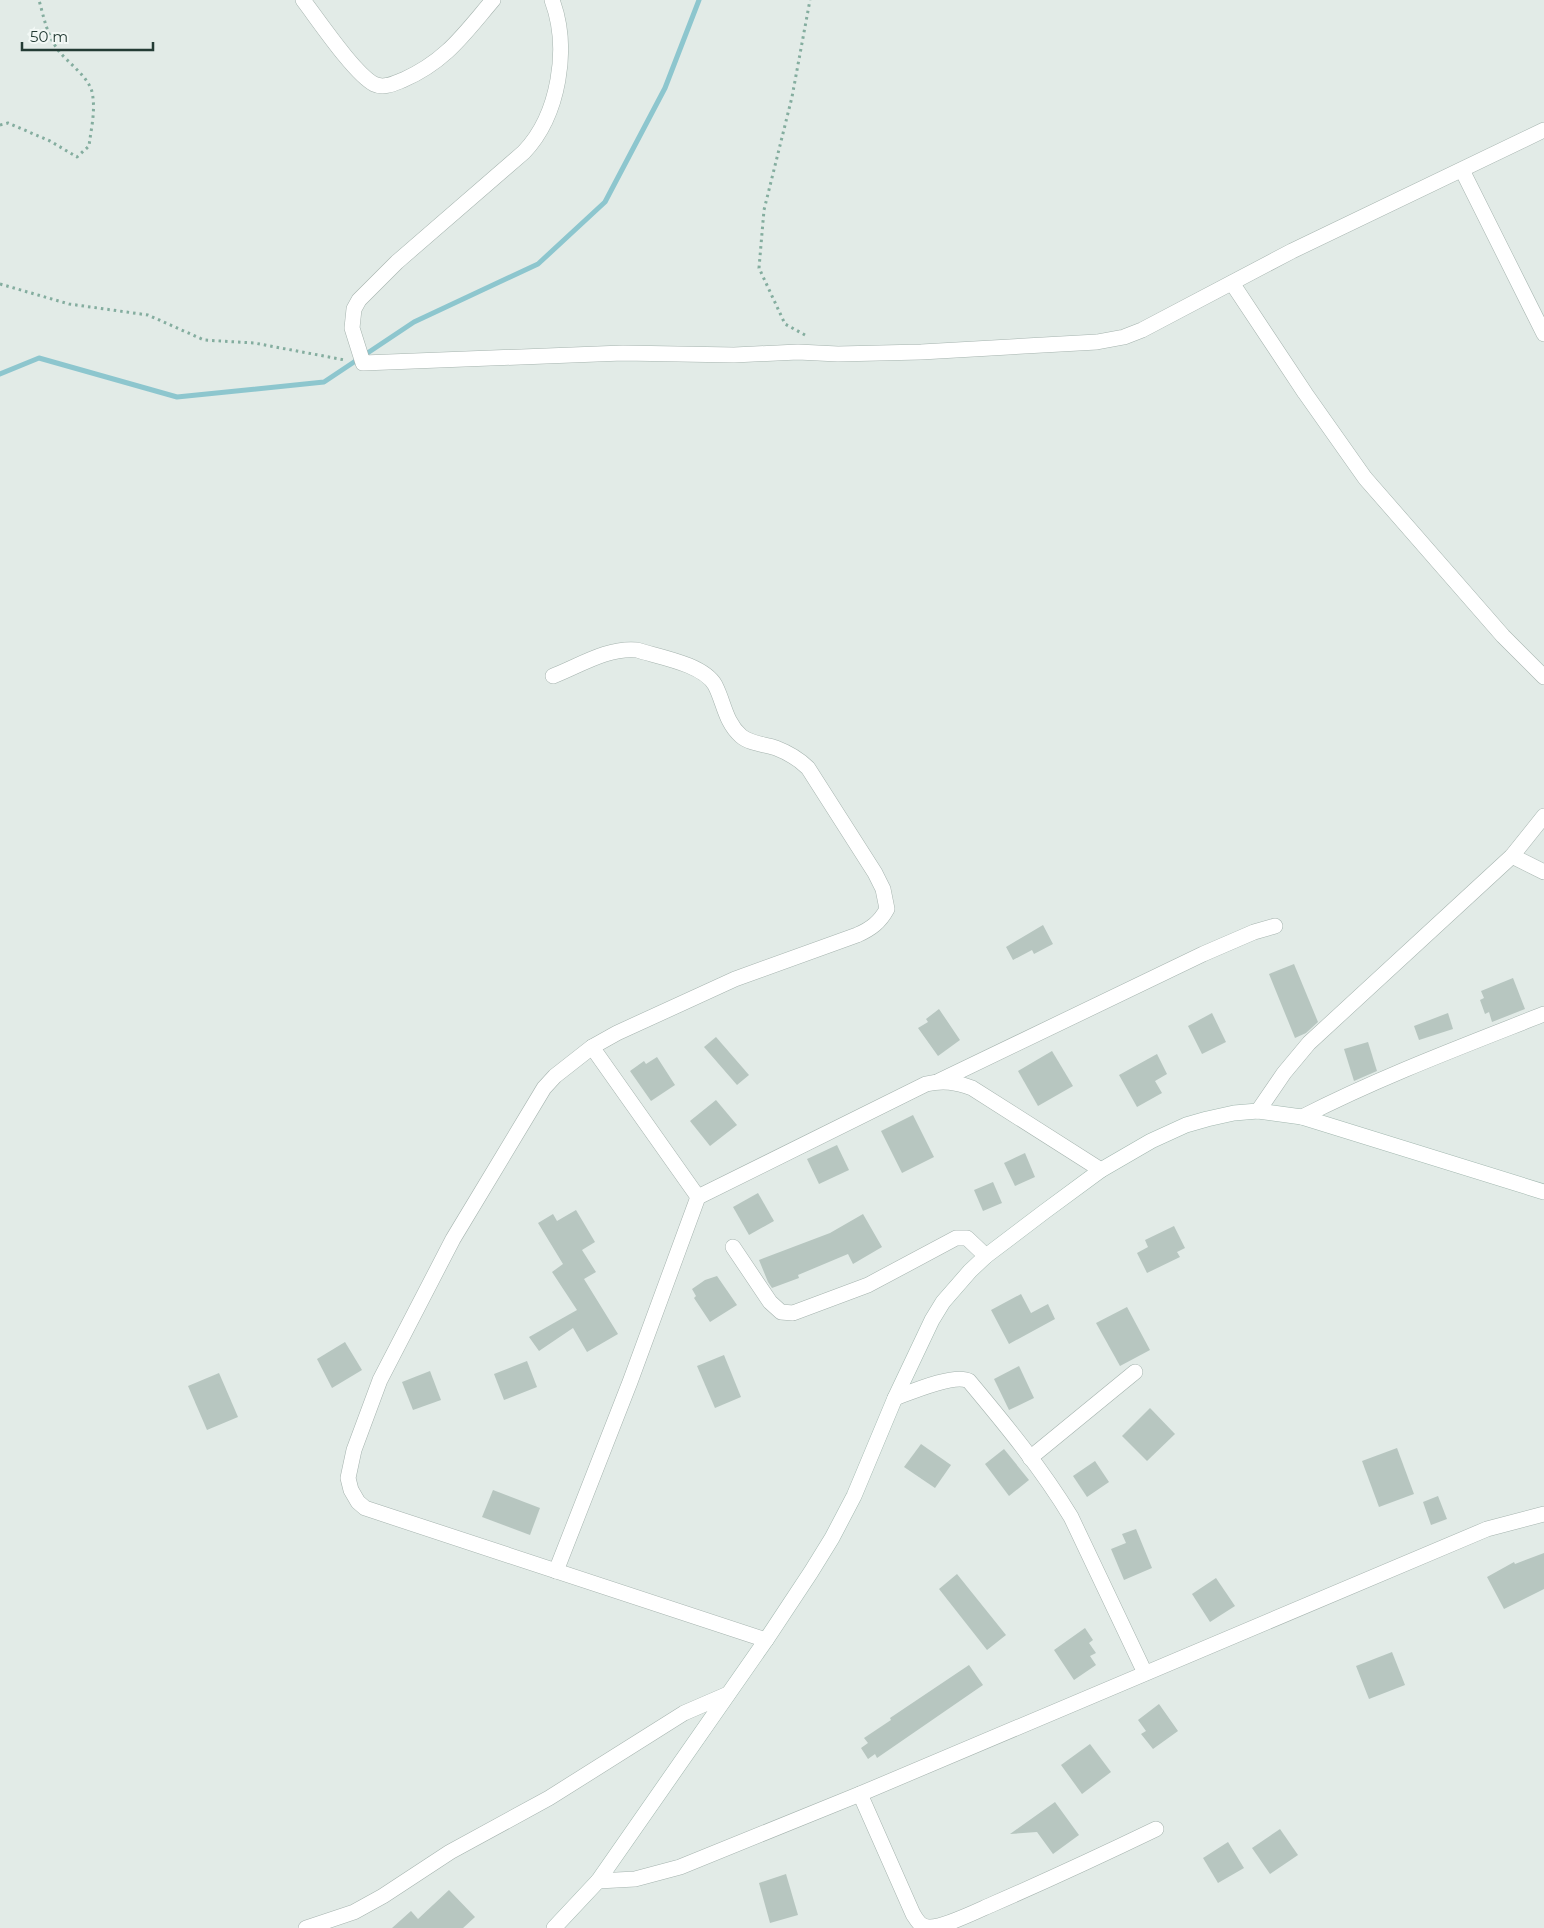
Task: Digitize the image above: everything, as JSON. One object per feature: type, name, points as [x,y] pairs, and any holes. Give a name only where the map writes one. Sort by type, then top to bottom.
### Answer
[{"type":"street","points":[[304,0],[357,69],[377,86],[392,84],[418,73],[435,63],[453,48],[494,0]]},
{"type":"street","points":[[552,0],[558,22],[560,41],[559,65],[551,106],[543,126],[524,152],[397,262],[358,300],[354,309],[352,328],[363,363],[622,354],[734,355],[798,352],[838,354],[921,352],[1097,342],[1124,337],[1142,330],[1370,212],[1544,130]]},
{"type":"street","points":[[1462,170],[1544,334]]},
{"type":"street","points":[[1232,282],[1289,370],[1365,478],[1497,629],[1544,677]]},
{"type":"street","points":[[553,676],[610,652],[626,649],[637,650],[702,671],[715,686],[731,726],[740,736],[746,740],[776,748],[794,756],[808,768],[875,873],[887,900],[887,909],[884,916],[869,929],[735,979],[617,1033],[592,1047],[554,1076],[544,1088],[453,1239],[380,1380],[354,1450],[348,1478],[351,1490],[358,1502],[365,1508],[766,1640]]},
{"type":"street","points":[[1258,1111],[1284,1072],[1309,1044],[1512,856],[1544,816]]},
{"type":"street","points":[[1512,856],[1544,872]]},
{"type":"street","points":[[556,1571],[630,1382],[698,1197],[926,1084],[937,1081],[1203,954],[1254,932],[1275,926]]},
{"type":"street","points":[[1302,1117],[1337,1099],[1544,1014]]},
{"type":"street","points":[[592,1047],[698,1197]]},
{"type":"street","points":[[937,1081],[953,1081],[972,1088],[1101,1170]]},
{"type":"street","points":[[554,1928],[598,1881],[766,1640],[832,1538],[854,1496],[895,1398],[932,1320],[943,1302],[986,1256],[1101,1170],[1151,1141],[1186,1125],[1234,1113],[1258,1111],[1302,1117],[1544,1192]]},
{"type":"street","points":[[733,1247],[770,1302],[787,1314],[800,1311],[868,1285],[956,1238],[967,1238],[986,1256]]},
{"type":"street","points":[[1030,1458],[1135,1372]]},
{"type":"street","points":[[895,1398],[949,1380],[965,1379],[976,1390],[1030,1458],[1071,1517],[1145,1673]]},
{"type":"street","points":[[598,1881],[635,1879],[680,1868],[1487,1529],[1544,1514]]},
{"type":"street","points":[[306,1928],[354,1912],[383,1896],[450,1852],[549,1798],[684,1713],[728,1694]]},
{"type":"street","points":[[860,1794],[913,1914],[922,1926],[926,1927],[933,1927],[968,1915],[1082,1865],[1156,1829]]},
{"type":"path","points":[[0,125],[8,123],[50,141],[77,157],[89,146],[94,113],[92,91],[75,66],[58,51],[45,25],[39,0]]},
{"type":"path","points":[[808,337],[785,324],[759,268],[764,210],[792,97],[810,0]]},
{"type":"path","points":[[0,284],[70,304],[148,315],[204,340],[254,344],[363,363]]},
{"type":"building","points":[[1043,925],[1053,944],[1034,954],[1032,950],[1013,960],[1006,947]]},
{"type":"building","points":[[1294,964],[1318,1022],[1306,1033],[1295,1038],[1269,974]]},
{"type":"building","points":[[1513,978],[1525,1009],[1492,1022],[1489,1012],[1485,1014],[1480,1000],[1484,998],[1481,991]]},
{"type":"building","points":[[939,1009],[960,1040],[938,1056],[918,1028],[928,1022],[926,1019]]},
{"type":"building","points":[[1212,1013],[1226,1042],[1202,1054],[1188,1026]]},
{"type":"building","points":[[1448,1013],[1453,1029],[1419,1040],[1414,1026]]},
{"type":"building","points":[[716,1037],[749,1075],[737,1085],[704,1047]]},
{"type":"building","points":[[1368,1042],[1377,1071],[1354,1081],[1344,1049]]},
{"type":"building","points":[[1052,1051],[1073,1086],[1038,1106],[1018,1071]]},
{"type":"building","points":[[1157,1054],[1167,1074],[1155,1081],[1162,1093],[1137,1107],[1119,1075]]},
{"type":"building","points":[[657,1057],[675,1085],[651,1101],[630,1071],[644,1061],[646,1064]]},
{"type":"building","points":[[716,1100],[737,1125],[710,1146],[690,1121]]},
{"type":"building","points":[[913,1115],[934,1157],[902,1173],[881,1131]]},
{"type":"building","points":[[837,1145],[849,1170],[819,1184],[807,1159]]},
{"type":"building","points":[[1025,1153],[1035,1177],[1015,1186],[1004,1163]]},
{"type":"building","points":[[993,1182],[1002,1203],[983,1211],[974,1190]]},
{"type":"building","points":[[758,1193],[774,1221],[749,1235],[733,1207]]},
{"type":"building","points":[[576,1210],[595,1242],[582,1250],[596,1272],[584,1279],[618,1334],[587,1352],[573,1328],[539,1351],[529,1337],[577,1310],[552,1272],[563,1264],[538,1223],[553,1214],[557,1221]]},
{"type":"building","points":[[863,1214],[882,1247],[853,1264],[848,1254],[798,1275],[799,1278],[772,1288],[759,1260],[830,1233]]},
{"type":"building","points":[[1174,1226],[1185,1248],[1177,1252],[1180,1257],[1147,1273],[1137,1253],[1148,1247],[1145,1240]]},
{"type":"building","points":[[717,1276],[737,1305],[710,1322],[694,1298],[696,1296],[692,1289],[705,1280]]},
{"type":"building","points":[[1021,1294],[1031,1313],[1048,1304],[1055,1319],[1009,1344],[991,1310]]},
{"type":"building","points":[[1127,1307],[1150,1350],[1120,1366],[1096,1323]]},
{"type":"building","points":[[345,1342],[362,1370],[332,1388],[317,1359]]},
{"type":"building","points":[[724,1355],[741,1397],[715,1408],[697,1366]]},
{"type":"building","points":[[527,1361],[537,1387],[504,1400],[494,1374]]},
{"type":"building","points":[[1019,1366],[1034,1398],[1009,1410],[994,1379]]},
{"type":"building","points":[[430,1371],[441,1400],[413,1410],[402,1382]]},
{"type":"building","points":[[219,1373],[238,1417],[207,1430],[188,1386]]},
{"type":"building","points":[[1150,1408],[1175,1434],[1147,1461],[1122,1436]]},
{"type":"building","points":[[921,1444],[951,1465],[935,1488],[904,1467]]},
{"type":"building","points":[[1397,1448],[1414,1494],[1379,1507],[1362,1461]]},
{"type":"building","points":[[1004,1449],[1029,1480],[1009,1496],[985,1464]]},
{"type":"building","points":[[1095,1461],[1109,1482],[1087,1497],[1073,1476]]},
{"type":"building","points":[[493,1490],[540,1508],[530,1535],[482,1517]]},
{"type":"building","points":[[1438,1496],[1447,1519],[1431,1525],[1423,1502]]},
{"type":"building","points":[[1136,1529],[1152,1568],[1124,1580],[1111,1549],[1126,1543],[1122,1534]]},
{"type":"building","points":[[1544,1553],[1544,1589],[1504,1609],[1487,1577],[1514,1562],[1515,1564]]},
{"type":"building","points":[[957,1574],[1006,1635],[987,1650],[939,1589]]},
{"type":"building","points":[[1216,1578],[1235,1606],[1210,1622],[1192,1594]]},
{"type":"building","points":[[1085,1628],[1093,1640],[1089,1643],[1096,1653],[1090,1656],[1096,1665],[1074,1680],[1054,1650]]},
{"type":"building","points":[[1392,1652],[1405,1685],[1369,1699],[1356,1666]]},
{"type":"building","points":[[969,1665],[983,1685],[877,1758],[875,1754],[868,1759],[861,1748],[868,1743],[864,1738],[891,1720],[890,1718]]},
{"type":"building","points":[[1159,1704],[1178,1731],[1153,1749],[1141,1734],[1146,1731],[1138,1720]]},
{"type":"building","points":[[1090,1744],[1111,1772],[1082,1794],[1061,1765]]},
{"type":"building","points":[[1055,1802],[1079,1835],[1053,1854],[1037,1832],[1010,1834]]},
{"type":"building","points":[[1280,1829],[1298,1855],[1270,1874],[1252,1848]]},
{"type":"building","points":[[1228,1842],[1244,1868],[1218,1883],[1203,1858]]},
{"type":"building","points":[[786,1874],[798,1915],[770,1923],[759,1883]]},
{"type":"building","points":[[449,1890],[475,1917],[463,1928],[392,1928],[411,1911],[418,1919]]},
{"type":"waterway","points":[[0,374],[39,358],[177,397],[324,382],[414,322],[538,264],[605,202],[665,88],[699,0]]}]
